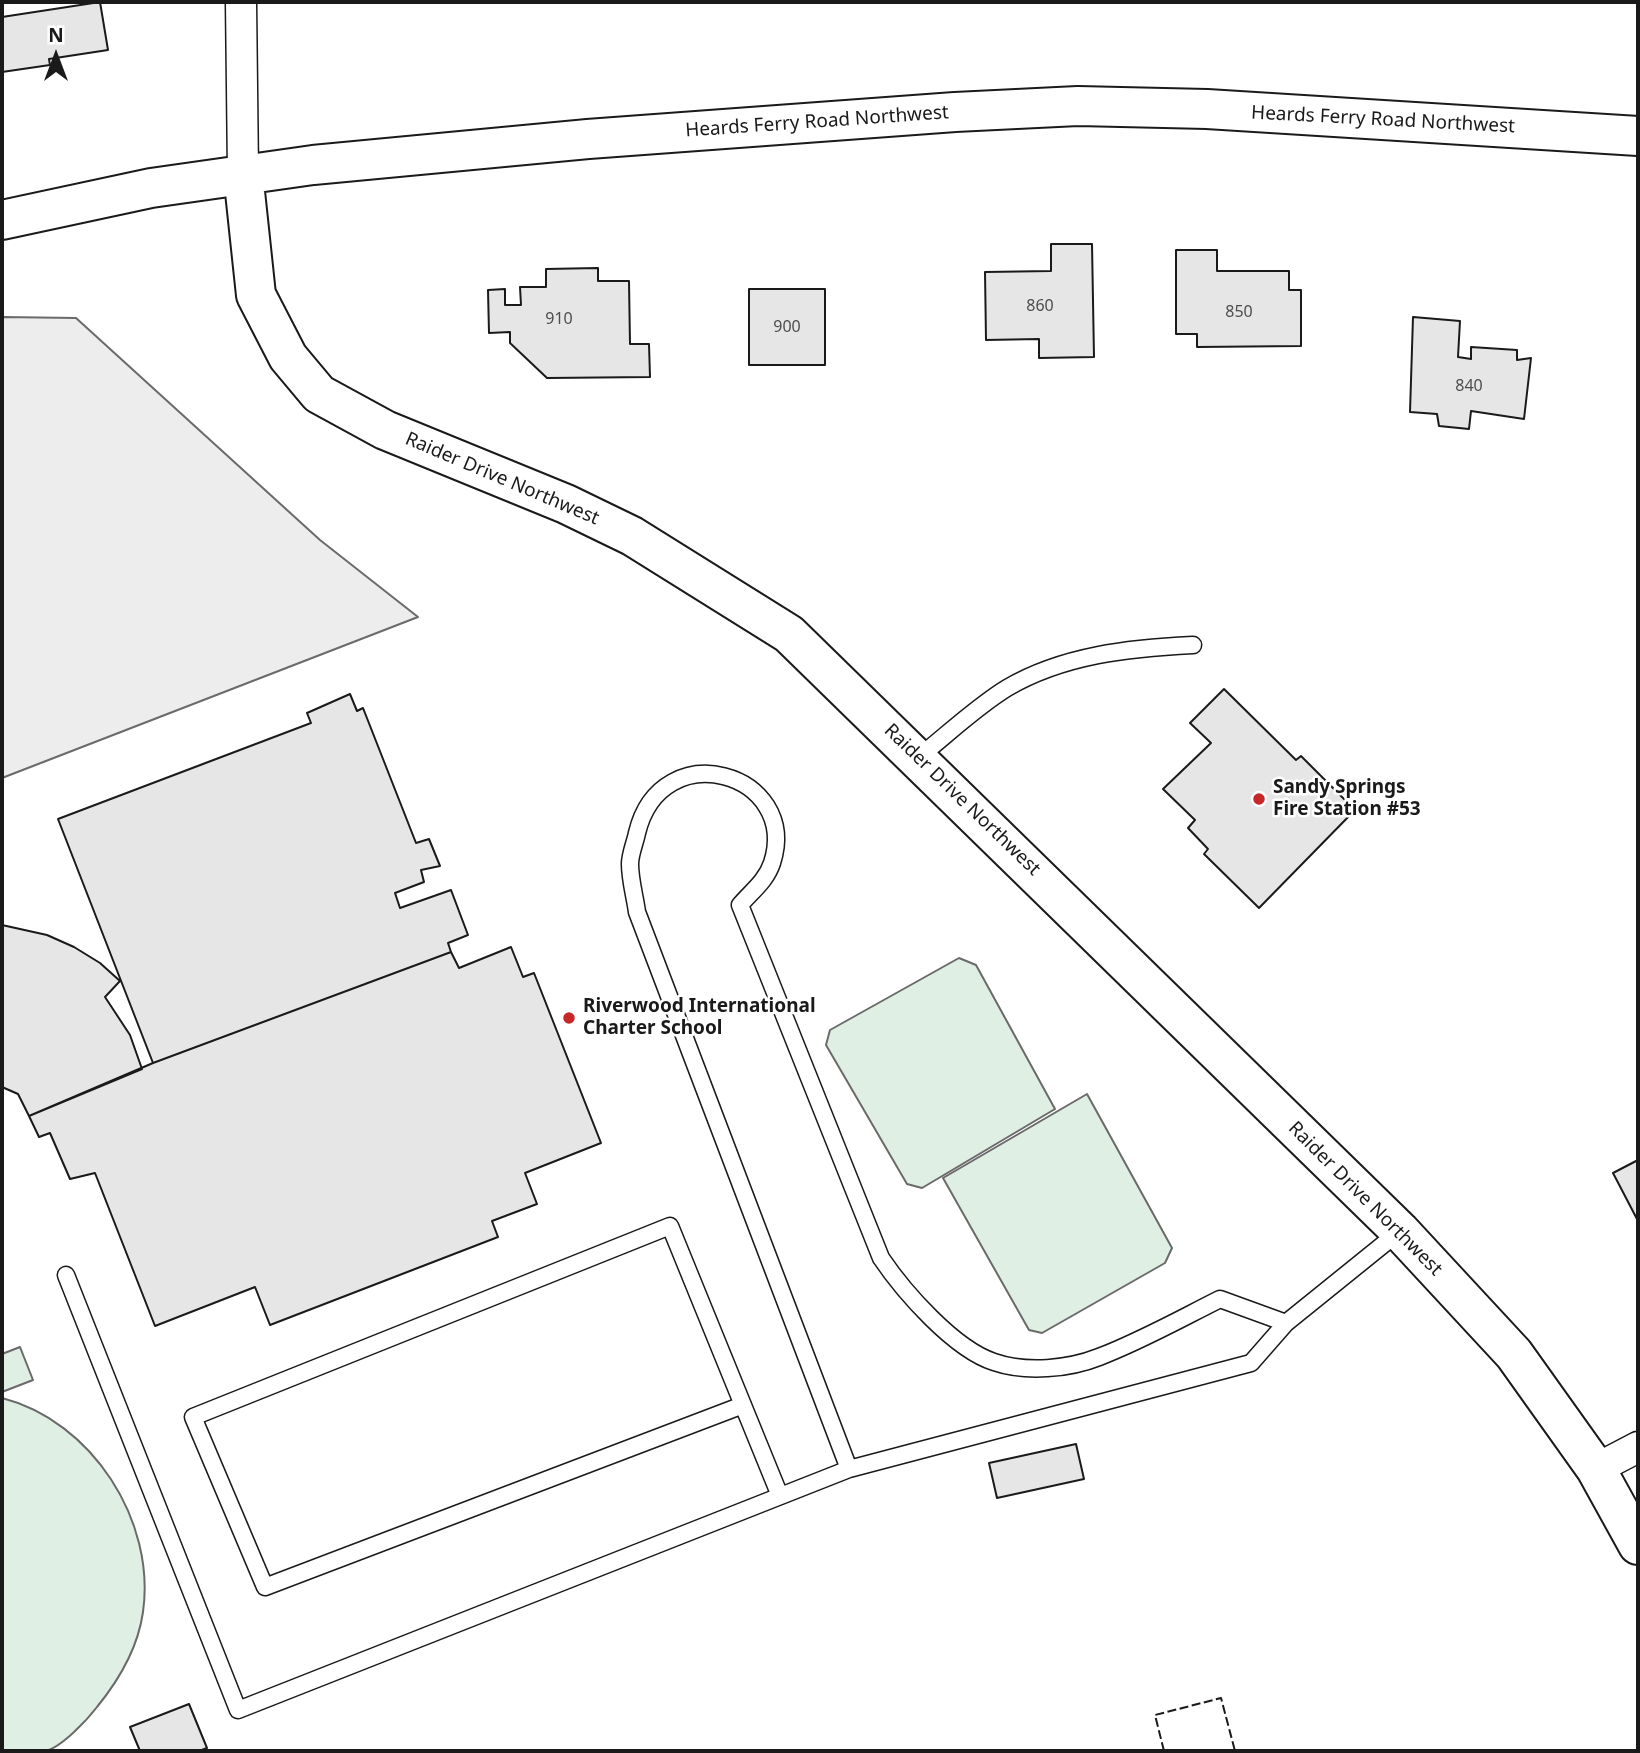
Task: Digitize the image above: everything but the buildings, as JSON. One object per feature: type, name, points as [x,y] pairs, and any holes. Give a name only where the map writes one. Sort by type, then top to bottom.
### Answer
[{"type":"street","points":[[240,2],[243,173]]},
{"type":"street","name":"Heards Ferry Road Northwest","points":[[2,220],[151,188],[243,173],[588,139],[941,113],[1078,106],[1220,110],[1638,135]]},
{"type":"street","name":"Raider Drive Northwest","points":[[243,173],[257,295],[288,357],[319,394],[385,430],[566,504],[632,536],[789,634],[919,757],[1400,1231],[1514,1354],[1596,1469],[1638,1545]]},
{"type":"street","points":[[1596,1469],[1638,1447]]},
{"type":"lane","points":[[919,757],[1007,688],[1045,671],[1128,649],[1193,645]]},
{"type":"lane","points":[[849,1469],[636,912],[630,863],[640,820],[648,803],[660,790],[692,774],[719,774],[745,784],[768,811],[776,846],[772,863],[764,880],[740,905],[881,1258],[914,1302],[949,1332],[994,1362],[1047,1369],[1097,1358],[1220,1299],[1286,1323]]},
{"type":"lane","points":[[743,1405],[265,1587],[193,1417],[670,1226],[743,1405],[780,1496]]},
{"type":"lane","points":[[66,1275],[239,1710],[849,1469],[1251,1363],[1286,1323],[1400,1231]]},
{"type":"green space","points":[[959,958],[976,965],[1055,1109],[922,1188],[907,1184],[826,1045],[830,1030]]},
{"type":"green space","points":[[1087,1094],[1172,1248],[1165,1263],[1042,1333],[1029,1330],[943,1178]]},
{"type":"green space","points":[[20,1347],[33,1380],[2,1392],[2,1354]]},
{"type":"green space","points":[[2,1398],[34,1410],[64,1428],[90,1452],[111,1480],[128,1510],[139,1543],[144,1578],[143,1612],[137,1638],[120,1675],[80,1726],[58,1745],[45,1751],[2,1751]]},
{"type":"shaded area","points":[[2,317],[76,318],[320,540],[418,617],[2,778]]},
{"type":"fence","points":[[1164,1751],[1155,1715],[1221,1698],[1235,1751]]},
{"type":"place","name":"Sandy Springs Fire Station #53","points":[[1259,799]]},
{"type":"place","name":"Riverwood International Charter School","points":[[569,1018]]}]
